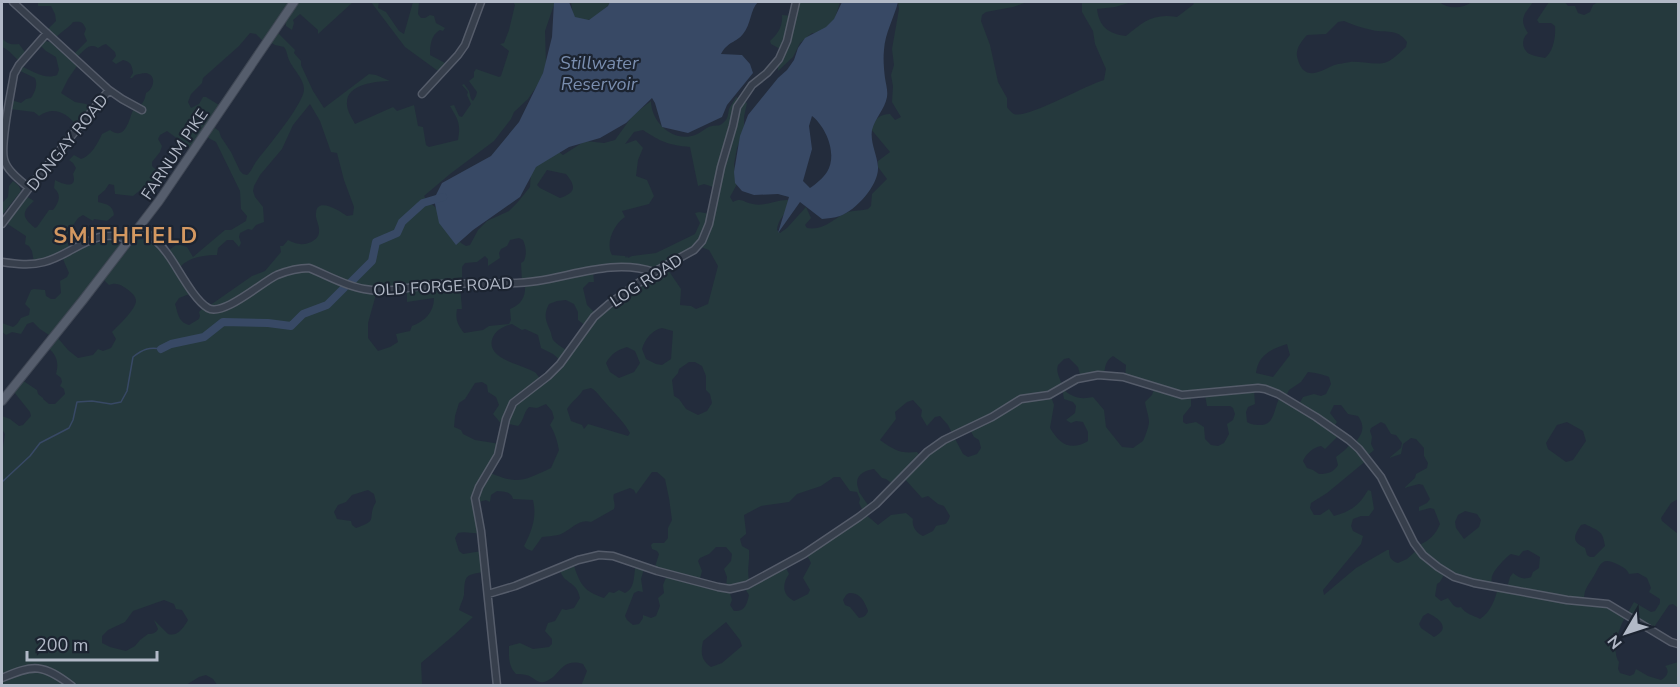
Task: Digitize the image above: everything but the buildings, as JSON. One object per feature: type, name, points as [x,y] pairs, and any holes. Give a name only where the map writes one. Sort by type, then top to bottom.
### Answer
[{"type":"main road","name":"FARNUM PIKE","points":[[2,401],[165,193],[294,2]]},
{"type":"street","points":[[13,2],[109,90]]},
{"type":"street","points":[[422,94],[458,56],[465,45],[481,2]]},
{"type":"street","name":"LOG ROAD","points":[[497,686],[481,531],[475,498],[498,455],[506,419],[513,403],[549,376],[594,317],[654,272],[694,250],[702,241],[709,224],[720,168],[738,107],[752,85],[768,73],[779,58],[787,41],[796,2]]},
{"type":"street","points":[[29,188],[4,161],[4,136],[14,74],[47,33]]},
{"type":"street","name":"DONGAY ROAD","points":[[2,224],[109,90],[142,110]]},
{"type":"street","name":"OLD FORGE ROAD","points":[[139,228],[161,245],[196,296],[212,309],[222,309],[277,276],[302,268],[309,268],[352,286],[377,291],[441,284],[536,281],[591,269],[616,267],[640,267],[654,272]]},
{"type":"street","points":[[2,262],[27,265],[45,262],[72,251],[88,240],[105,235],[120,236],[129,240]]},
{"type":"street","points":[[488,594],[515,586],[578,560],[599,555],[613,556],[657,571],[718,587],[730,589],[747,585],[804,554],[859,517],[876,504],[927,452],[944,440],[992,417],[1021,399],[1049,394],[1077,379],[1098,375],[1123,377],[1182,395],[1266,388],[1316,417],[1359,449],[1381,477],[1414,543],[1426,559],[1438,567],[1462,580],[1474,583],[1567,600],[1608,604],[1678,644]]},
{"type":"street","points":[[2,678],[38,667],[49,670],[72,686]]},
{"type":"green space","points":[[38,2],[289,2],[263,41],[256,34],[250,33],[203,78],[202,83],[191,94],[188,102],[191,108],[199,104],[203,97],[219,105],[190,148],[167,131],[160,135],[158,139],[162,146],[152,166],[158,172],[163,173],[150,190],[144,187],[133,196],[115,194],[114,185],[109,184],[98,196],[98,202],[111,207],[114,215],[107,221],[94,219],[93,221],[83,215],[78,218],[65,237],[70,249],[34,262],[32,251],[25,244],[26,236],[6,223],[26,196],[34,201],[25,212],[26,218],[35,228],[37,227],[58,201],[59,196],[54,188],[55,180],[68,184],[73,182],[76,168],[69,160],[74,155],[81,159],[88,155],[102,134],[110,130],[115,133],[123,131],[134,108],[143,103],[153,82],[152,76],[146,73],[130,78],[133,73],[131,64],[123,60],[116,64],[112,61],[116,56],[115,52],[106,44],[98,48],[89,47],[77,57],[74,54],[87,41],[84,25],[80,22],[73,22],[56,38],[47,30],[56,21],[51,6],[38,6]]},
{"type":"green space","points":[[297,2],[353,2],[318,34],[318,30],[300,14],[293,20],[292,30],[286,26],[285,19]]},
{"type":"green space","points":[[371,2],[379,2],[378,8],[386,12],[399,31],[404,34],[413,2],[419,2],[418,14],[421,18],[434,16],[436,23],[445,28],[433,37],[431,44],[430,55],[445,63],[438,71],[405,47]]},
{"type":"green space","points":[[513,2],[555,2],[545,31],[546,64],[541,80],[528,99],[514,112],[494,141],[424,196],[438,210],[457,239],[466,246],[470,245],[478,230],[487,221],[509,211],[517,203],[530,187],[533,167],[556,150],[563,155],[585,141],[604,143],[615,140],[633,115],[651,101],[655,116],[665,129],[687,137],[723,124],[736,97],[747,103],[744,130],[734,164],[737,184],[730,197],[733,202],[741,200],[757,205],[789,200],[788,210],[777,230],[780,233],[806,207],[811,218],[805,225],[807,228],[819,228],[848,212],[868,209],[871,206],[872,194],[887,179],[878,167],[878,161],[890,152],[870,128],[880,116],[890,114],[895,120],[901,117],[892,102],[891,75],[894,65],[892,49],[899,9],[898,2],[1027,2],[986,12],[982,15],[981,21],[990,45],[998,82],[1007,98],[1007,107],[1014,114],[1021,114],[1031,112],[1104,80],[1106,69],[1095,44],[1093,31],[1082,12],[1082,2],[1132,2],[1097,9],[1102,24],[1109,31],[1126,36],[1149,20],[1161,16],[1177,17],[1194,4],[1192,2],[1439,2],[1455,7],[1472,2],[1533,2],[1523,20],[1528,33],[1523,44],[1529,54],[1545,58],[1553,44],[1555,26],[1551,23],[1539,23],[1537,20],[1549,2],[1565,2],[1568,6],[1575,6],[1578,13],[1584,15],[1590,12],[1593,5],[1598,2],[1678,2],[1678,499],[1671,503],[1661,518],[1678,534],[1678,608],[1673,604],[1669,605],[1652,630],[1627,614],[1634,602],[1651,612],[1655,611],[1660,599],[1649,592],[1651,588],[1647,578],[1638,573],[1629,574],[1624,568],[1608,561],[1604,561],[1599,566],[1586,589],[1584,600],[1600,602],[1626,616],[1616,646],[1620,673],[1630,676],[1636,669],[1661,680],[1667,674],[1665,666],[1678,662],[1678,685],[581,686],[587,671],[583,664],[575,663],[569,663],[554,677],[544,682],[523,674],[516,674],[510,664],[509,646],[520,643],[533,649],[549,647],[552,639],[545,631],[548,623],[555,621],[562,609],[574,608],[580,598],[576,588],[564,578],[559,569],[573,563],[583,586],[591,593],[604,598],[609,592],[629,591],[633,585],[636,565],[644,569],[641,579],[643,592],[634,593],[625,616],[633,625],[639,624],[643,615],[651,618],[656,616],[660,606],[658,598],[664,593],[663,585],[667,575],[654,570],[659,554],[652,549],[651,545],[664,543],[668,538],[668,528],[672,520],[665,479],[657,472],[652,472],[636,494],[630,488],[614,494],[614,509],[591,522],[583,521],[561,534],[542,537],[532,551],[524,546],[533,524],[533,500],[513,499],[509,493],[497,491],[491,495],[490,502],[486,500],[475,503],[480,533],[458,533],[455,538],[459,551],[463,554],[482,551],[484,572],[473,574],[465,580],[464,595],[459,610],[473,617],[421,663],[422,685],[218,686],[206,675],[186,685],[2,685],[2,450],[5,434],[2,429],[2,416],[19,426],[31,416],[14,392],[22,380],[37,390],[38,394],[49,404],[55,404],[65,394],[64,389],[60,386],[61,378],[56,374],[57,360],[48,348],[57,337],[78,358],[93,355],[98,349],[103,351],[111,348],[116,339],[112,332],[130,313],[136,301],[134,296],[121,285],[109,285],[103,279],[136,240],[148,239],[155,243],[167,256],[192,293],[179,298],[175,304],[181,319],[189,325],[199,319],[199,312],[205,306],[209,306],[252,276],[265,271],[281,252],[280,246],[288,240],[302,244],[315,239],[319,229],[316,218],[317,208],[325,205],[347,216],[353,215],[354,207],[337,153],[331,152],[320,121],[310,104],[293,125],[282,149],[260,175],[254,186],[255,197],[263,207],[264,222],[256,225],[252,230],[248,229],[240,233],[239,247],[233,240],[227,240],[218,248],[217,255],[197,257],[180,267],[168,251],[177,244],[187,247],[193,257],[225,230],[231,230],[246,221],[247,216],[241,209],[240,191],[216,142],[205,136],[212,126],[219,131],[240,171],[247,175],[292,114],[303,95],[304,85],[284,47],[270,42],[277,32],[295,50],[294,53],[301,61],[313,91],[324,108],[369,74],[376,75],[390,81],[357,87],[348,96],[347,108],[355,124],[393,107],[397,111],[414,105],[418,126],[423,127],[426,145],[429,147],[458,140],[458,122],[450,106],[454,105],[459,116],[462,117],[471,104],[468,92],[462,85],[464,84],[469,91],[473,101],[477,92],[469,81],[474,77],[476,69],[501,76],[509,51],[500,44],[504,43],[509,30],[515,5]],"holes":[[[1344,21],[1368,29],[1399,34],[1407,42],[1406,47],[1387,62],[1379,64],[1350,62],[1312,73],[1308,73],[1301,66],[1297,56],[1299,46],[1307,35],[1326,34],[1338,22]],[[643,130],[665,142],[690,147],[698,186],[704,184],[716,188],[710,214],[695,213],[700,223],[695,234],[656,253],[628,258],[612,255],[610,240],[614,229],[625,217],[622,211],[649,204],[654,196],[647,180],[636,176],[638,160],[643,148],[636,140],[625,144],[634,132]],[[547,170],[566,174],[570,179],[573,189],[560,198],[537,185]],[[519,238],[523,240],[526,253],[521,263],[522,282],[525,283],[524,296],[518,305],[510,309],[509,324],[489,326],[483,330],[464,333],[456,316],[457,309],[462,309],[460,285],[462,284],[462,267],[465,263],[477,262],[485,256],[488,259],[488,266],[500,258],[499,253],[510,240]],[[698,246],[709,250],[718,266],[708,304],[696,309],[680,305],[681,289],[666,267]],[[638,267],[652,273],[596,314],[587,305],[583,288],[589,282],[594,282],[593,270]],[[407,288],[407,302],[434,298],[432,308],[425,319],[412,326],[410,331],[396,334],[398,342],[378,351],[368,338],[368,323],[377,291]],[[566,300],[574,304],[578,312],[578,320],[586,326],[568,352],[553,339],[546,319],[549,304]],[[512,324],[538,335],[541,348],[561,361],[542,380],[536,373],[506,360],[494,351],[491,345],[493,337],[499,330]],[[662,328],[673,331],[671,359],[662,365],[646,359],[642,349],[647,338]],[[1287,344],[1290,355],[1273,377],[1256,373],[1259,362],[1266,354]],[[627,347],[635,351],[640,363],[634,372],[619,378],[610,372],[606,363],[615,353]],[[1113,356],[1126,365],[1125,377],[1140,379],[1155,386],[1152,395],[1145,402],[1149,422],[1143,441],[1133,448],[1122,447],[1106,427],[1104,410],[1093,397],[1072,396],[1062,388],[1057,368],[1064,359],[1069,358],[1078,367],[1081,378],[1104,376],[1107,362]],[[689,362],[702,366],[706,376],[706,390],[710,394],[712,403],[707,411],[698,415],[686,409],[674,396],[672,380],[679,369]],[[1308,372],[1329,377],[1331,384],[1326,394],[1303,397],[1298,406],[1285,398],[1289,390],[1301,382]],[[482,382],[487,385],[488,392],[496,397],[499,405],[493,414],[504,427],[505,423],[518,426],[529,407],[537,408],[546,404],[554,418],[550,425],[559,450],[551,468],[520,480],[507,479],[488,472],[500,444],[475,440],[463,434],[461,430],[454,427],[459,403],[465,399],[475,383]],[[591,388],[630,433],[628,436],[588,424],[584,429],[582,425],[571,421],[567,409],[583,390]],[[1062,388],[1064,399],[1073,402],[1076,406],[1075,413],[1066,420],[1071,423],[1083,422],[1088,432],[1088,441],[1076,446],[1066,445],[1050,428],[1054,405],[1050,394]],[[1266,389],[1280,397],[1272,418],[1266,424],[1256,425],[1247,422],[1248,407],[1255,404],[1254,390]],[[1191,395],[1205,395],[1207,406],[1230,406],[1235,414],[1233,420],[1227,424],[1229,434],[1224,443],[1218,446],[1211,445],[1205,439],[1204,427],[1196,422],[1186,424],[1183,422],[1183,416],[1191,406]],[[913,400],[922,410],[921,416],[927,426],[935,417],[940,416],[953,435],[921,457],[917,452],[897,450],[880,440],[896,419],[895,412]],[[1334,405],[1341,405],[1348,414],[1358,416],[1362,424],[1361,434],[1354,444],[1351,443],[1336,457],[1338,465],[1333,471],[1319,474],[1307,468],[1303,461],[1307,454],[1321,446],[1325,449],[1340,434],[1333,428],[1337,422],[1330,413]],[[1381,422],[1402,443],[1401,448],[1389,458],[1401,454],[1403,444],[1411,438],[1416,439],[1424,448],[1427,468],[1416,474],[1415,478],[1404,488],[1423,485],[1430,499],[1419,507],[1419,511],[1434,509],[1440,524],[1432,537],[1419,545],[1419,548],[1407,559],[1398,563],[1391,558],[1387,550],[1356,568],[1324,595],[1323,590],[1361,544],[1363,536],[1353,531],[1351,526],[1353,519],[1369,516],[1374,509],[1371,491],[1368,490],[1354,507],[1334,516],[1329,509],[1320,515],[1314,515],[1310,508],[1311,503],[1327,493],[1367,460],[1366,457],[1374,450],[1370,431]],[[1567,422],[1583,431],[1586,441],[1573,460],[1566,462],[1548,449],[1546,443],[1557,425]],[[969,428],[974,437],[979,440],[981,448],[977,454],[968,457],[963,454],[953,435]],[[874,469],[882,478],[894,485],[903,477],[922,498],[928,496],[944,506],[950,516],[946,523],[936,526],[933,531],[923,536],[915,529],[913,519],[906,513],[891,515],[878,525],[864,513],[870,508],[859,492],[857,480],[861,474]],[[834,477],[840,477],[850,491],[857,492],[864,513],[806,553],[811,563],[803,578],[810,590],[808,594],[794,601],[787,596],[784,585],[789,574],[785,566],[750,583],[749,550],[742,546],[740,539],[746,534],[744,515],[761,506],[789,502],[797,494],[821,486]],[[368,490],[374,494],[376,502],[368,523],[356,528],[351,521],[337,519],[334,512],[338,505],[346,502],[352,495]],[[1465,511],[1477,514],[1481,520],[1479,527],[1464,539],[1456,528],[1455,522],[1458,515]],[[1585,524],[1601,534],[1605,546],[1594,557],[1590,557],[1585,548],[1576,541],[1575,536],[1581,525]],[[716,547],[726,547],[732,554],[731,561],[724,569],[727,577],[726,588],[699,582],[702,571],[698,561]],[[1528,550],[1540,557],[1539,568],[1533,572],[1531,577],[1522,578],[1513,573],[1507,588],[1498,587],[1492,605],[1480,619],[1467,613],[1461,607],[1455,606],[1448,598],[1441,601],[1435,596],[1437,584],[1446,571],[1474,583],[1491,585],[1492,576],[1511,554],[1519,556],[1523,551]],[[744,587],[749,595],[745,607],[734,611],[730,605],[732,600],[729,590]],[[849,593],[859,596],[867,608],[868,611],[864,617],[859,618],[850,607],[845,605],[843,600]],[[164,600],[174,604],[176,609],[182,610],[188,620],[180,631],[172,635],[154,620],[158,629],[126,651],[102,643],[102,636],[108,630],[125,622],[133,611]],[[1428,613],[1440,621],[1443,627],[1434,637],[1421,628],[1419,624],[1423,616]],[[726,622],[742,646],[722,663],[711,667],[703,658],[703,641]]]},
{"type":"green space","points":[[571,2],[612,2],[595,19],[578,21],[573,15]]},
{"type":"green space","points":[[796,2],[840,2],[834,22],[819,33],[812,33],[800,43],[793,57],[778,71],[778,60],[782,50],[770,41],[782,23],[782,15],[793,16]]},
{"type":"green space","points":[[2,38],[9,44],[19,44],[27,55],[21,63],[2,47]]},
{"type":"green space","points":[[45,41],[50,42],[77,66],[61,93],[75,102],[90,107],[76,125],[59,112],[49,111],[39,116],[34,112],[10,109],[11,100],[21,103],[31,98],[36,88],[35,78],[18,70],[21,66],[44,76],[57,75],[59,70],[56,57],[40,45]]},
{"type":"green space","points":[[13,181],[21,191],[2,215],[2,203],[8,197],[9,186]]},
{"type":"green space","points":[[110,241],[118,243],[119,251],[49,335],[33,322],[27,324],[21,334],[12,332],[6,335],[2,332],[2,323],[13,327],[21,318],[29,315],[30,309],[25,304],[31,290],[45,290],[46,296],[51,299],[55,299],[61,293],[60,281],[69,273],[62,257],[93,244]]},
{"type":"water","name":"Stillwater Reservoir","points":[[554,2],[569,2],[575,17],[589,20],[610,2],[758,2],[753,9],[746,30],[721,54],[742,55],[750,64],[753,73],[727,105],[722,117],[688,133],[662,127],[652,98],[626,123],[600,138],[569,147],[536,167],[520,197],[456,245],[439,223],[434,199],[442,183],[491,156],[519,122],[543,73],[552,37]]},
{"type":"water","points":[[842,2],[898,2],[885,44],[887,97],[872,130],[877,174],[871,189],[846,213],[838,217],[822,219],[800,202],[778,233],[789,197],[778,194],[754,195],[742,191],[735,183],[734,172],[740,136],[748,115],[787,70],[805,38],[826,27],[834,19]],"holes":[[[812,116],[829,141],[831,157],[827,172],[810,188],[803,181],[812,149],[809,126]]]},
{"type":"waterway","points":[[351,282],[372,261],[376,242],[397,233],[402,222],[423,203],[443,197]]},
{"type":"waterway","points":[[161,349],[171,344],[204,337],[223,322],[291,326],[303,314],[327,305],[344,288]]},
{"type":"waterway","points":[[2,482],[30,456],[40,443],[69,428],[77,402],[92,401],[111,404],[121,402],[127,391],[133,357],[146,349],[161,349]]},
{"type":"district","name":"SMITHFIELD","points":[[126,235]]}]
